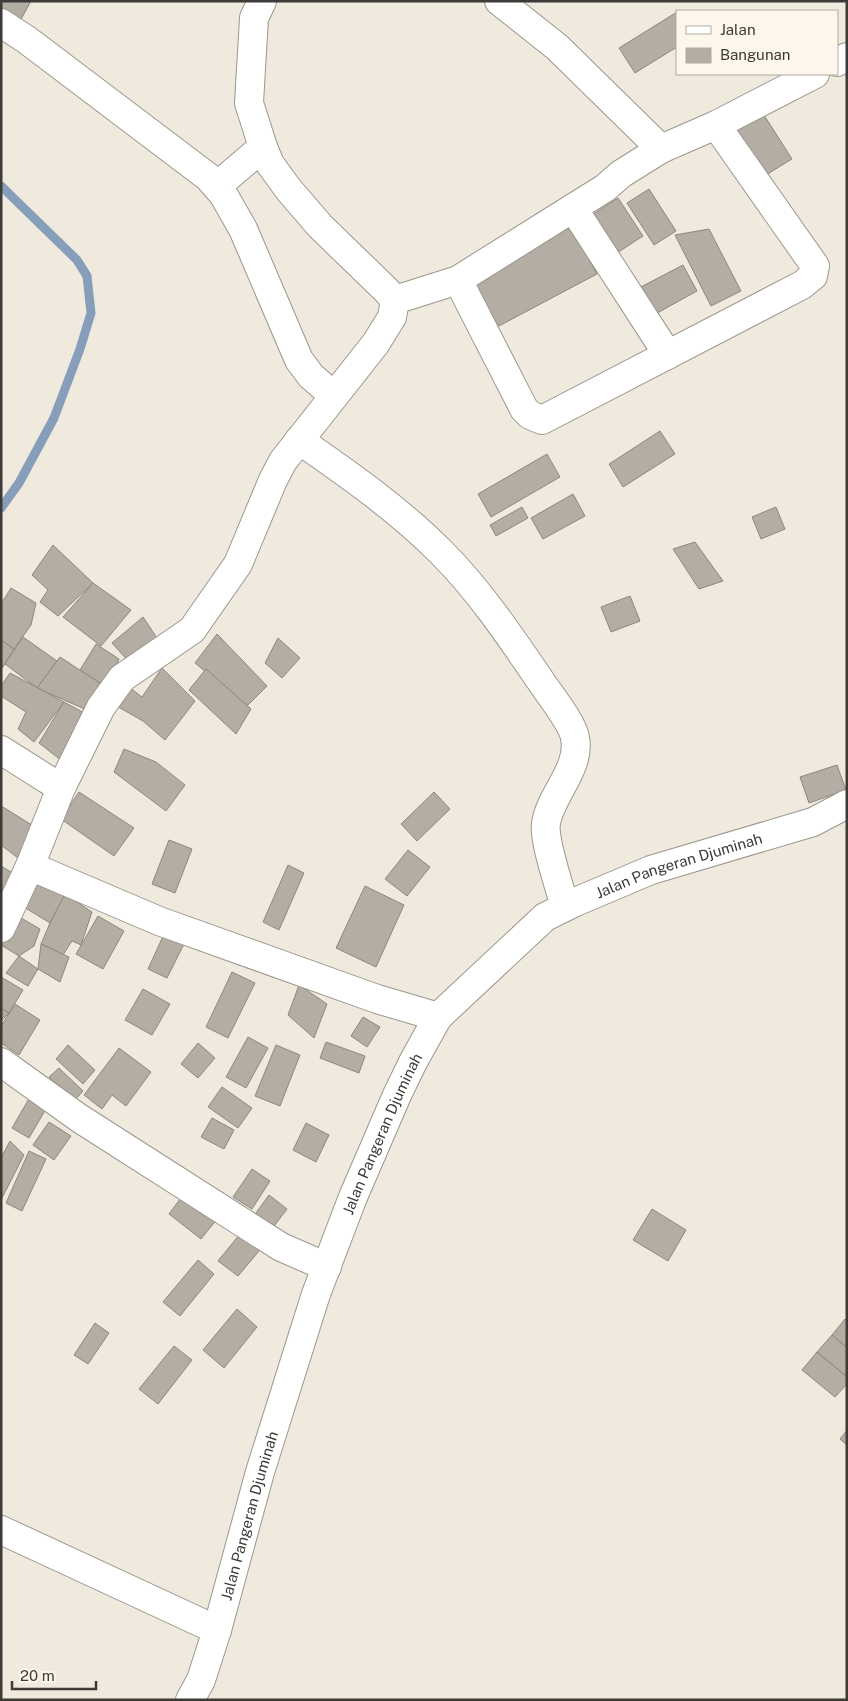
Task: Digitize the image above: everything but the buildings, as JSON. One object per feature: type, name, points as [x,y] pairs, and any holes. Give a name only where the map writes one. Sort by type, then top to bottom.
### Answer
[{"type":"street","points":[[1,928],[30,866],[61,788],[101,706],[122,678],[192,630],[238,564],[283,461],[376,344],[392,317],[394,300],[320,226],[301,204],[270,164],[263,148],[249,103],[254,18],[262,1]]},
{"type":"street","points":[[499,1],[557,47],[661,149]]},
{"type":"street","points":[[1,23],[27,40],[208,177],[217,186],[243,229],[299,360],[311,376],[334,396]]},
{"type":"street","points":[[394,300],[458,280],[604,188],[621,174],[661,149],[716,125],[813,75]]},
{"type":"street","points":[[458,280],[524,409],[537,419],[542,420],[802,284],[813,276],[815,266],[716,125]]},
{"type":"street","points":[[217,186],[263,148]]},
{"type":"street","points":[[573,208],[668,355]]},
{"type":"street","points":[[298,440],[354,479],[411,524],[441,552],[463,576],[516,645],[565,717],[575,736],[576,748],[570,768],[549,811],[546,825],[546,837],[565,907]]},
{"type":"street","points":[[1,750],[61,788]]},
{"type":"street","name":"Jalan Pangeran Djuminah","points":[[190,1700],[201,1680],[217,1630],[263,1463],[305,1325],[353,1197],[397,1095],[438,1017],[545,917],[651,870],[813,822],[847,804]]},
{"type":"street","points":[[30,866],[159,920],[376,998],[438,1017]]},
{"type":"street","points":[[1,1062],[79,1118],[281,1247],[327,1267]]},
{"type":"street","points":[[1,1530],[217,1630]]},
{"type":"waterway","points":[[1,186],[77,260],[87,276],[91,313],[80,349],[54,418],[19,483],[1,508]]}]
